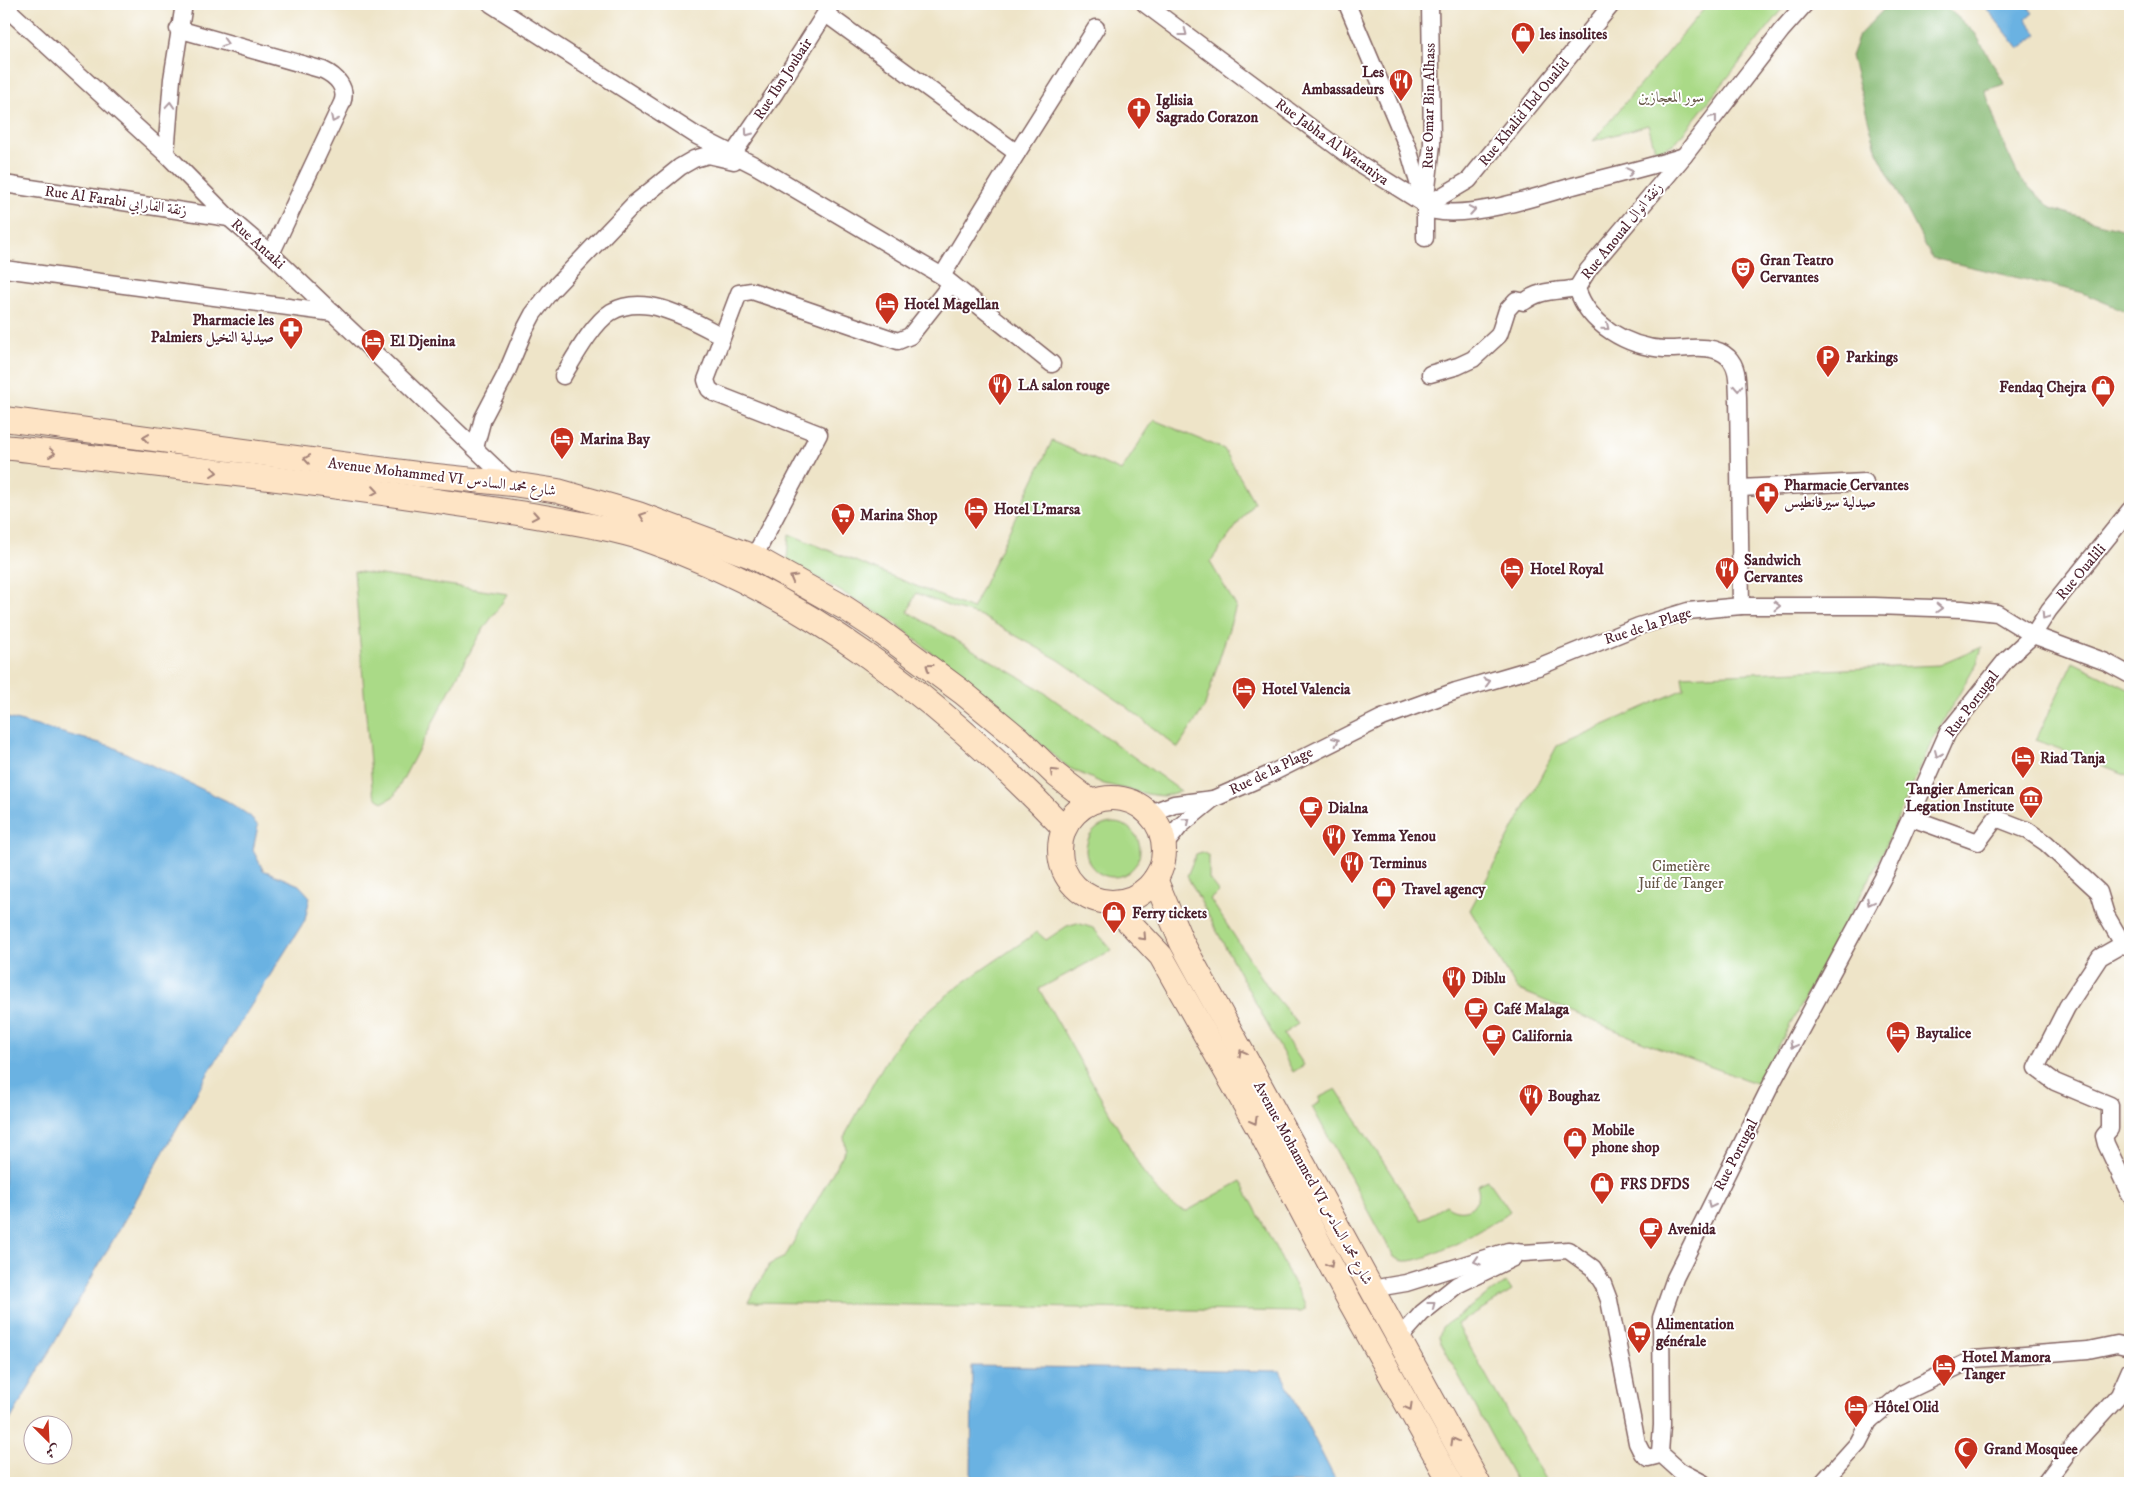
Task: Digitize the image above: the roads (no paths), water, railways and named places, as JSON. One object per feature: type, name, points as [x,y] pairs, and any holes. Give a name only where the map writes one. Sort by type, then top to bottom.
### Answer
[{"type":"main road","name":"Avenue Mohammed VI شارع محمد السادس","points":[[4,419],[417,474],[512,484],[587,498],[638,514],[754,557],[877,629],[962,692],[1019,739],[1056,775],[1091,802]]},
{"type":"main road","name":"Avenue Mohammed VI شارع محمد السادس","points":[[4,447],[375,491],[535,516],[638,537],[700,562],[770,594],[826,626],[910,687],[966,732],[1064,828]]},
{"type":"main road","points":[[1106,798],[1122,798],[1142,806],[1160,829],[1164,846],[1162,863],[1155,879],[1148,887],[1130,898],[1110,902],[1100,901],[1083,894],[1065,874],[1059,846],[1064,828],[1075,812],[1091,802],[1106,798]]},
{"type":"main road","name":"Avenue Mohammed VI شارع محمد السادس","points":[[1155,879],[1182,943],[1478,1483]]},
{"type":"main road","name":"Avenue Mohammed VI شارع محمد السادس","points":[[1110,902],[1161,956],[1262,1136],[1352,1306],[1451,1483]]},
{"type":"street","points":[[166,154],[178,29],[184,4]]},
{"type":"street","points":[[491,4],[697,136],[756,166],[947,280],[1052,364]]},
{"type":"street","name":"Rue Jabha Al Wataniya","points":[[1145,4],[1360,164],[1425,206],[1445,213],[1470,211],[1550,193],[1684,156]]},
{"type":"street","points":[[1347,4],[1408,148],[1425,206]]},
{"type":"street","name":"Rue Omar Bin Alhass","points":[[1425,238],[1425,206],[1432,144],[1430,4]]},
{"type":"street","name":"Rue Khalid Ibd Oualid","points":[[1425,206],[1468,180],[1612,4]]},
{"type":"street","name":"Rue Anoual زنقة انوال","points":[[1741,606],[1737,373],[1727,356],[1717,350],[1692,348],[1664,349],[1638,345],[1619,336],[1607,329],[1595,318],[1580,297],[1577,288],[1588,270],[1684,156],[1781,31],[1805,4]]},
{"type":"street","name":"Rue Antaki","points":[[4,6],[166,154],[229,218],[270,254],[512,484]]},
{"type":"street","points":[[829,9],[1017,153]]},
{"type":"street","name":"Rue Ibn Joubair","points":[[733,154],[829,9]]},
{"type":"street","points":[[754,557],[819,434],[714,393],[709,389],[706,380],[738,294],[747,290],[891,340],[905,340],[910,336],[947,280],[1017,153],[1096,28]]},
{"type":"street","points":[[178,29],[323,70],[335,78],[343,89],[342,103],[270,254]]},
{"type":"street","points":[[475,448],[483,418],[533,314],[550,292],[634,204],[694,159],[708,155],[756,166]]},
{"type":"street","name":"Rue Al Farabi زنقة الفارابي","points":[[4,184],[229,218]]},
{"type":"street","points":[[4,269],[332,313]]},
{"type":"street","points":[[1430,374],[1458,366],[1473,359],[1499,335],[1507,310],[1516,300],[1524,302],[1541,292],[1558,292],[1577,288]]},
{"type":"street","points":[[562,376],[592,331],[611,312],[636,305],[662,307],[722,336]]},
{"type":"street","points":[[1740,488],[1865,482]]},
{"type":"street","name":"Rue Oualili","points":[[2033,635],[2049,610],[2130,510]]},
{"type":"street","name":"Rue de la Plage","points":[[1213,799],[1268,775],[1382,718],[1446,694],[1538,667],[1638,626],[1688,610],[1741,606],[1874,606],[1962,608],[1997,613],[2033,635],[2106,662],[2130,675]]},
{"type":"street","name":"Rue Portugal","points":[[1660,1453],[1662,1449],[1661,1318],[1675,1278],[1774,1081],[1886,872],[1948,732],[2006,660],[2033,635]]},
{"type":"street","points":[[1150,814],[1174,804],[1213,799]]},
{"type":"street","points":[[1164,846],[1180,826],[1213,799]]},
{"type":"street","points":[[1917,820],[1978,842],[1996,818],[2027,830],[2046,843],[2099,892],[2106,915],[2127,946],[2100,957],[2066,1007],[2036,1068],[2055,1082],[2110,1105],[2110,1129],[2104,1136],[2130,1195]]},
{"type":"street","points":[[1371,1289],[1406,1283],[1508,1251],[1524,1253],[1568,1250],[1594,1268],[1603,1284],[1611,1308],[1637,1443],[1642,1453],[1648,1458],[1660,1453],[1680,1471],[1703,1483]]},
{"type":"street","points":[[1398,1340],[1422,1313],[1457,1285],[1524,1253]]},
{"type":"street","points":[[1822,1483],[1858,1443],[1870,1420],[1903,1393],[1974,1359],[2088,1350],[2117,1344],[2130,1347]]},
{"type":"street","points":[[2045,1483],[2072,1447],[2119,1395],[2130,1370]]},
{"type":"water","points":[[1983,4],[2014,4],[2015,6],[2025,4],[2033,13],[2026,19],[2038,34],[2019,49]]},
{"type":"water","points":[[4,717],[111,746],[227,801],[250,816],[258,826],[253,850],[263,870],[299,885],[310,897],[305,920],[209,1072],[4,1431]]},
{"type":"water","points":[[972,1366],[1280,1371],[1337,1483],[971,1483]]},
{"type":"place","name":"les insolites","points":[[1523,55]]},
{"type":"place","name":"Les Ambassadeurs","points":[[1401,102]]},
{"type":"place","name":"Iglisia Sagrado Corazon","points":[[1139,130]]},
{"type":"place","name":"Gran Teatro Cervantes","points":[[1743,290]]},
{"type":"place","name":"Hotel Magellan","points":[[887,325]]},
{"type":"place","name":"Pharmacie les Palmiers صيدلية النخيل","points":[[291,350]]},
{"type":"place","name":"El Djenina","points":[[373,362]]},
{"type":"place","name":"Parkings","points":[[1828,378]]},
{"type":"place","name":"LA salon rouge","points":[[1000,406]]},
{"type":"place","name":"Fendaq Chejra","points":[[2103,408]]},
{"type":"place","name":"Marina Bay","points":[[562,460]]},
{"type":"place","name":"Pharmacie Cervantes صيدلية سيرفانطيس","points":[[1767,515]]},
{"type":"place","name":"Hotel L'marsa","points":[[976,530]]},
{"type":"place","name":"Marina Shop","points":[[843,536]]},
{"type":"place","name":"Hotel Royal","points":[[1512,590]]},
{"type":"place","name":"Sandwich Cervantes","points":[[1727,590]]},
{"type":"place","name":"Hotel Valencia","points":[[1244,710]]},
{"type":"place","name":"Riad Tanja","points":[[2023,779]]},
{"type":"place","name":"Tangier American Legation Institute","points":[[2031,819]]},
{"type":"place","name":"Dialna","points":[[1311,829]]},
{"type":"place","name":"Yemma Yenou","points":[[1334,857]]},
{"type":"place","name":"Terminus","points":[[1352,884]]},
{"type":"place","name":"Travel agency","points":[[1384,910]]},
{"type":"place","name":"Ferry tickets","points":[[1114,934]]},
{"type":"place","name":"Diblu","points":[[1454,999]]},
{"type":"place","name":"Café Malaga","points":[[1476,1030]]},
{"type":"place","name":"Baytalice","points":[[1898,1054]]},
{"type":"place","name":"California","points":[[1494,1057]]},
{"type":"place","name":"Boughaz","points":[[1531,1117]]},
{"type":"place","name":"Mobile phone shop","points":[[1575,1160]]},
{"type":"place","name":"FRS DFDS","points":[[1602,1205]]},
{"type":"place","name":"Avenida","points":[[1651,1250]]},
{"type":"place","name":"Alimentation générale","points":[[1639,1354]]},
{"type":"place","name":"Hotel Mamora Tanger","points":[[1944,1387]]},
{"type":"place","name":"Hôtel Olid","points":[[1856,1428]]},
{"type":"place","name":"Grand Mosquee","points":[[1966,1470]]},
{"type":"park label","name":"سور المعجازين","points":[[1671,97]]},
{"type":"park label","name":"Cimetière Juif de Tanger","points":[[1681,874]]}]
